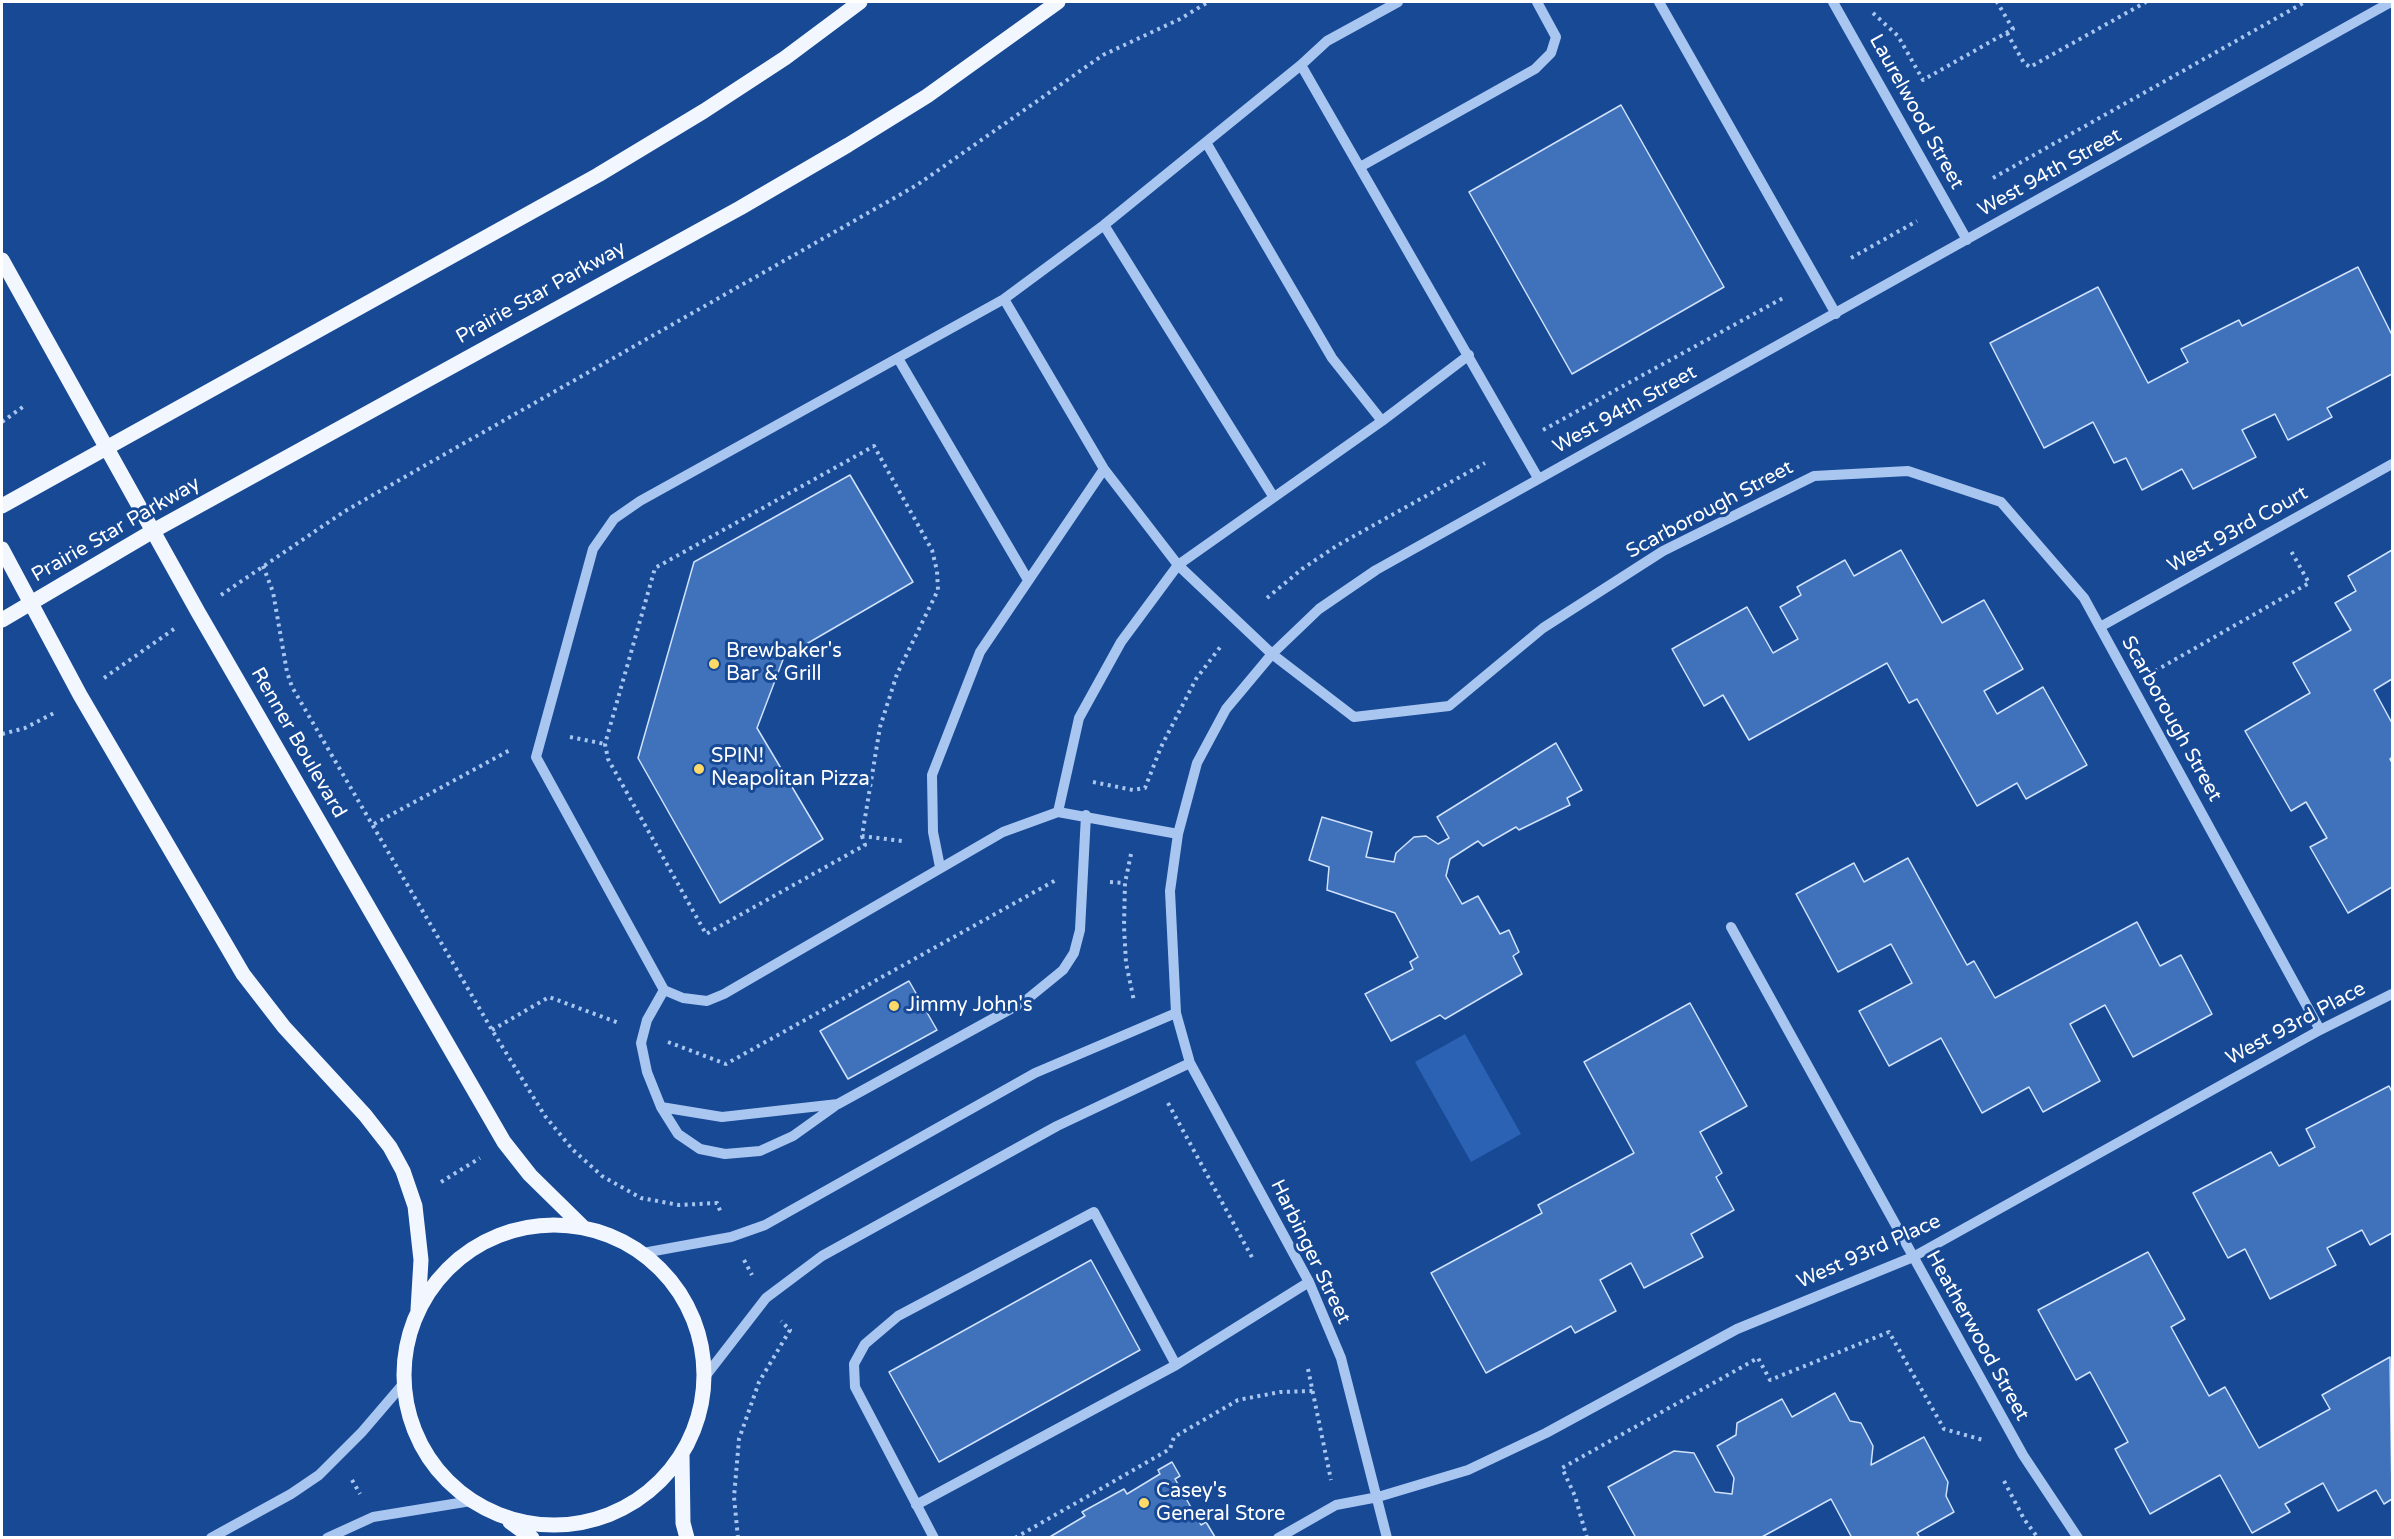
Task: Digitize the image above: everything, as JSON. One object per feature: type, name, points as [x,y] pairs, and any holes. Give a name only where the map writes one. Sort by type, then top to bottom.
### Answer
[{"type":"main road","points":[[2,506],[598,175],[704,111],[785,57],[860,2]]},
{"type":"main road","name":"Prairie Star Parkway","points":[[2,620],[153,531],[838,151],[927,96],[1058,2]]},
{"type":"main road","name":"Renner Boulevard","points":[[2,260],[153,531],[504,1142],[530,1175],[584,1228]]},
{"type":"main road","points":[[2,549],[80,695],[243,974],[284,1027],[366,1115],[390,1147],[403,1171],[415,1206],[421,1260],[417,1314],[407,1348],[404,1383],[410,1418],[423,1450],[444,1478],[471,1501],[503,1516],[537,1524],[572,1525],[606,1516],[638,1500],[663,1479],[682,1454],[696,1425],[704,1394],[704,1362],[698,1330],[685,1301],[666,1275],[643,1254],[615,1238],[584,1228],[552,1225],[520,1229],[490,1240],[460,1259],[435,1284],[417,1314]]},
{"type":"main road","points":[[682,1454],[683,1523],[687,1538]]},
{"type":"main road","points":[[503,1516],[532,1538]]},
{"type":"street","points":[[1178,834],[1086,815],[1058,812],[1003,832],[707,1001],[683,998],[664,990],[536,757],[593,549],[614,519],[640,501],[899,360],[1004,299],[1104,225],[1207,144],[1327,41],[1398,2]]},
{"type":"street","points":[[1360,167],[1535,69],[1551,53],[1556,37],[1537,2]]},
{"type":"street","points":[[1659,2],[1836,314]]},
{"type":"street","name":"Laurelwood Street","points":[[1833,2],[1967,240]]},
{"type":"street","name":"West 94th Street","points":[[1190,1063],[1176,1012],[1170,891],[1178,834],[1197,763],[1226,709],[1272,654],[1319,609],[1376,570],[1538,478],[1836,314],[2391,2]]},
{"type":"street","points":[[1301,65],[1538,478]]},
{"type":"street","points":[[1207,144],[1332,358],[1382,421]]},
{"type":"street","points":[[1104,225],[1273,496]]},
{"type":"street","name":"Scarborough Street","points":[[1004,299],[1104,469],[1178,565],[1272,654],[1354,717],[1449,706],[1543,628],[1664,551],[1814,476],[1908,471],[2001,502],[2084,598],[2320,1030]]},
{"type":"street","points":[[1058,812],[1079,718],[1121,642],[1178,565],[1382,421],[1468,355]]},
{"type":"street","points":[[899,360],[1029,580]]},
{"type":"street","name":"West 93rd Court","points":[[2100,627],[2392,464]]},
{"type":"street","points":[[940,867],[933,832],[932,776],[980,652],[1104,469]]},
{"type":"street","points":[[664,990],[641,1043],[647,1072],[661,1107],[678,1134],[700,1149],[725,1154],[760,1151],[785,1140],[838,1104],[1025,1001],[1063,970],[1074,953],[1080,930],[1086,815]]},
{"type":"street","name":"Heatherwood Street","points":[[1731,927],[2023,1455],[2078,1538]]},
{"type":"street","name":"West 93rd Place","points":[[1278,1538],[1336,1505],[1378,1497],[1468,1470],[1546,1433],[1737,1329],[1913,1257],[2320,1030],[2392,994]]},
{"type":"street","points":[[643,1254],[731,1237],[765,1225],[1035,1073],[1176,1012]]},
{"type":"street","points":[[704,1378],[766,1298],[813,1262],[1057,1126],[1190,1063]]},
{"type":"street","name":"Harbinger Street","points":[[1190,1063],[1310,1282],[1341,1358],[1387,1538]]},
{"type":"street","points":[[661,1107],[722,1117],[838,1104]]},
{"type":"street","points":[[934,1538],[855,1387],[854,1364],[865,1344],[898,1316],[1094,1212],[1176,1365]]},
{"type":"street","points":[[916,1505],[1176,1365],[1310,1282]]},
{"type":"street","points":[[211,1538],[291,1494],[319,1475],[362,1432],[404,1383]]},
{"type":"street","points":[[327,1538],[373,1517],[471,1501]]},
{"type":"path","points":[[236,585],[345,511],[916,185],[1103,55],[1180,19],[1208,2]]},
{"type":"path","points":[[1870,8],[1898,36],[1923,80],[2013,29],[1997,2]]},
{"type":"path","points":[[2007,33],[2024,63],[2030,67],[2146,2]]},
{"type":"path","points":[[1993,178],[2305,2]]},
{"type":"path","points":[[1851,258],[1917,221]]},
{"type":"path","points":[[1543,430],[1783,298]]},
{"type":"path","points":[[2,422],[24,406]]},
{"type":"path","points":[[874,446],[932,550],[938,590],[897,674],[880,727],[862,836],[864,844],[706,934],[608,759],[605,744],[655,568],[874,446]]},
{"type":"path","points":[[1267,598],[1302,569],[1338,545],[1485,463]]},
{"type":"path","points":[[2132,684],[2309,583],[2290,550],[2301,544]]},
{"type":"path","points":[[263,566],[273,592],[286,672],[292,687],[374,824],[492,1030],[545,1116],[573,1150],[602,1176],[641,1198],[679,1205],[717,1203],[724,1223]]},
{"type":"path","points":[[1093,782],[1133,790],[1145,788],[1161,747],[1191,688],[1221,646]]},
{"type":"path","points":[[116,669],[143,651]]},
{"type":"path","points":[[2,734],[25,728],[58,711]]},
{"type":"path","points":[[374,824],[542,733],[605,744]]},
{"type":"path","points":[[862,836],[902,841]]},
{"type":"path","points":[[1131,853],[1125,883],[1126,963],[1135,1003]]},
{"type":"path","points":[[492,1030],[549,997],[726,1064],[1059,878],[1125,883]]},
{"type":"path","points":[[1167,1102],[1254,1261]]},
{"type":"path","points":[[441,1182],[484,1156]]},
{"type":"path","points":[[740,1253],[754,1279]]},
{"type":"path","points":[[738,1538],[734,1497],[739,1438],[759,1382],[790,1330],[777,1318]]},
{"type":"path","points":[[1587,1538],[1575,1496],[1562,1468],[1758,1358],[1770,1380],[1889,1332],[1944,1429],[1983,1439],[1988,1449]]},
{"type":"path","points":[[1308,1370],[1332,1484]]},
{"type":"path","points":[[1015,1538],[1170,1449],[1174,1437],[1238,1400],[1280,1392],[1313,1391]]},
{"type":"path","points":[[350,1477],[362,1498]]},
{"type":"path","points":[[2003,1479],[2024,1519],[2038,1538]]},
{"type":"shaded area","points":[[1465,1034],[1521,1134],[1471,1162],[1415,1062]]},
{"type":"building","points":[[1621,105],[1724,287],[1572,374],[1469,192]]},
{"type":"building","points":[[2358,267],[2392,335],[2392,374],[2327,408],[2332,417],[2288,440],[2275,414],[2242,430],[2256,457],[2193,489],[2182,469],[2142,490],[2126,458],[2114,463],[2093,422],[2044,448],[1990,343],[2098,287],[2148,383],[2188,362],[2181,349],[2239,320],[2242,326]]},
{"type":"building","points":[[850,475],[913,582],[784,657],[757,728],[823,839],[720,903],[638,758],[694,562]]},
{"type":"building","points":[[1901,550],[1942,623],[1984,600],[2023,669],[1984,691],[1997,714],[2043,687],[2087,765],[2026,799],[2017,783],[1977,806],[1917,699],[1909,703],[1887,663],[1749,740],[1723,695],[1704,706],[1672,649],[1747,607],[1773,653],[1798,639],[1780,607],[1801,595],[1797,587],[1845,560],[1854,576]]},
{"type":"building","points":[[2392,550],[2392,679],[2374,690],[2392,723],[2392,757],[2390,759],[2392,763],[2392,887],[2348,913],[2310,847],[2327,838],[2306,802],[2291,811],[2245,731],[2310,693],[2293,663],[2351,630],[2335,603],[2356,591],[2348,576]]},
{"type":"building","points":[[1556,743],[1582,790],[1567,798],[1570,805],[1519,830],[1516,827],[1483,846],[1478,841],[1450,859],[1446,876],[1462,904],[1478,896],[1500,934],[1509,930],[1519,952],[1513,956],[1522,974],[1445,1019],[1440,1015],[1391,1041],[1365,994],[1413,969],[1410,962],[1418,957],[1395,913],[1327,890],[1329,867],[1309,860],[1322,817],[1372,832],[1366,857],[1394,862],[1396,853],[1414,837],[1426,836],[1438,844],[1449,838],[1437,817]]},
{"type":"building","points":[[1908,858],[1967,965],[1974,961],[1995,998],[2137,922],[2160,966],[2181,955],[2212,1014],[2133,1057],[2105,1005],[2070,1024],[2100,1081],[2043,1112],[2029,1087],[1982,1113],[1941,1038],[1889,1066],[1859,1011],[1912,983],[1891,944],[1838,972],[1796,894],[1854,863],[1864,882]]},
{"type":"building","name":"Jimmy John's","points":[[909,981],[937,1030],[848,1079],[820,1031]]},
{"type":"building","points":[[1690,1003],[1747,1106],[1700,1132],[1722,1173],[1716,1177],[1734,1210],[1691,1234],[1703,1257],[1644,1288],[1631,1263],[1600,1280],[1616,1311],[1575,1333],[1571,1326],[1486,1373],[1431,1273],[1542,1213],[1538,1205],[1634,1153],[1584,1062]]},
{"type":"building","points":[[2389,1086],[2392,1092],[2392,1233],[2370,1245],[2362,1230],[2327,1248],[2336,1265],[2270,1299],[2245,1249],[2228,1258],[2193,1193],[2271,1152],[2279,1166],[2315,1147],[2306,1129]]},
{"type":"building","points":[[2148,1252],[2185,1319],[2171,1327],[2209,1396],[2225,1387],[2259,1448],[2330,1409],[2322,1395],[2390,1357],[2392,1499],[2384,1504],[2376,1490],[2338,1511],[2323,1483],[2285,1504],[2290,1512],[2252,1533],[2220,1475],[2150,1514],[2115,1449],[2128,1442],[2090,1372],[2076,1380],[2038,1310]]},
{"type":"building","points":[[1091,1260],[1140,1350],[939,1462],[889,1372]]},
{"type":"building","points":[[1835,1393],[1850,1421],[1861,1423],[1873,1446],[1871,1465],[1924,1437],[1948,1482],[1946,1496],[1954,1512],[1917,1533],[1920,1538],[1852,1538],[1831,1499],[1760,1538],[1636,1538],[1608,1487],[1674,1451],[1694,1453],[1715,1492],[1732,1494],[1734,1478],[1717,1446],[1736,1435],[1737,1423],[1782,1399],[1792,1417]]},
{"type":"building","name":"Casey's General Store","points":[[1172,1462],[1180,1476],[1175,1479],[1201,1525],[1206,1522],[1215,1537],[1048,1538],[1085,1516],[1082,1512],[1124,1489],[1127,1494],[1160,1474],[1158,1470]]},
{"type":"place","name":"Brewbaker's Bar & Grill","points":[[714,664]]},
{"type":"place","name":"SPIN! Neapolitan Pizza","points":[[699,769]]},
{"type":"place","name":"Jimmy John's","points":[[894,1006]]},
{"type":"place","name":"Casey's General Store","points":[[1144,1503]]}]
